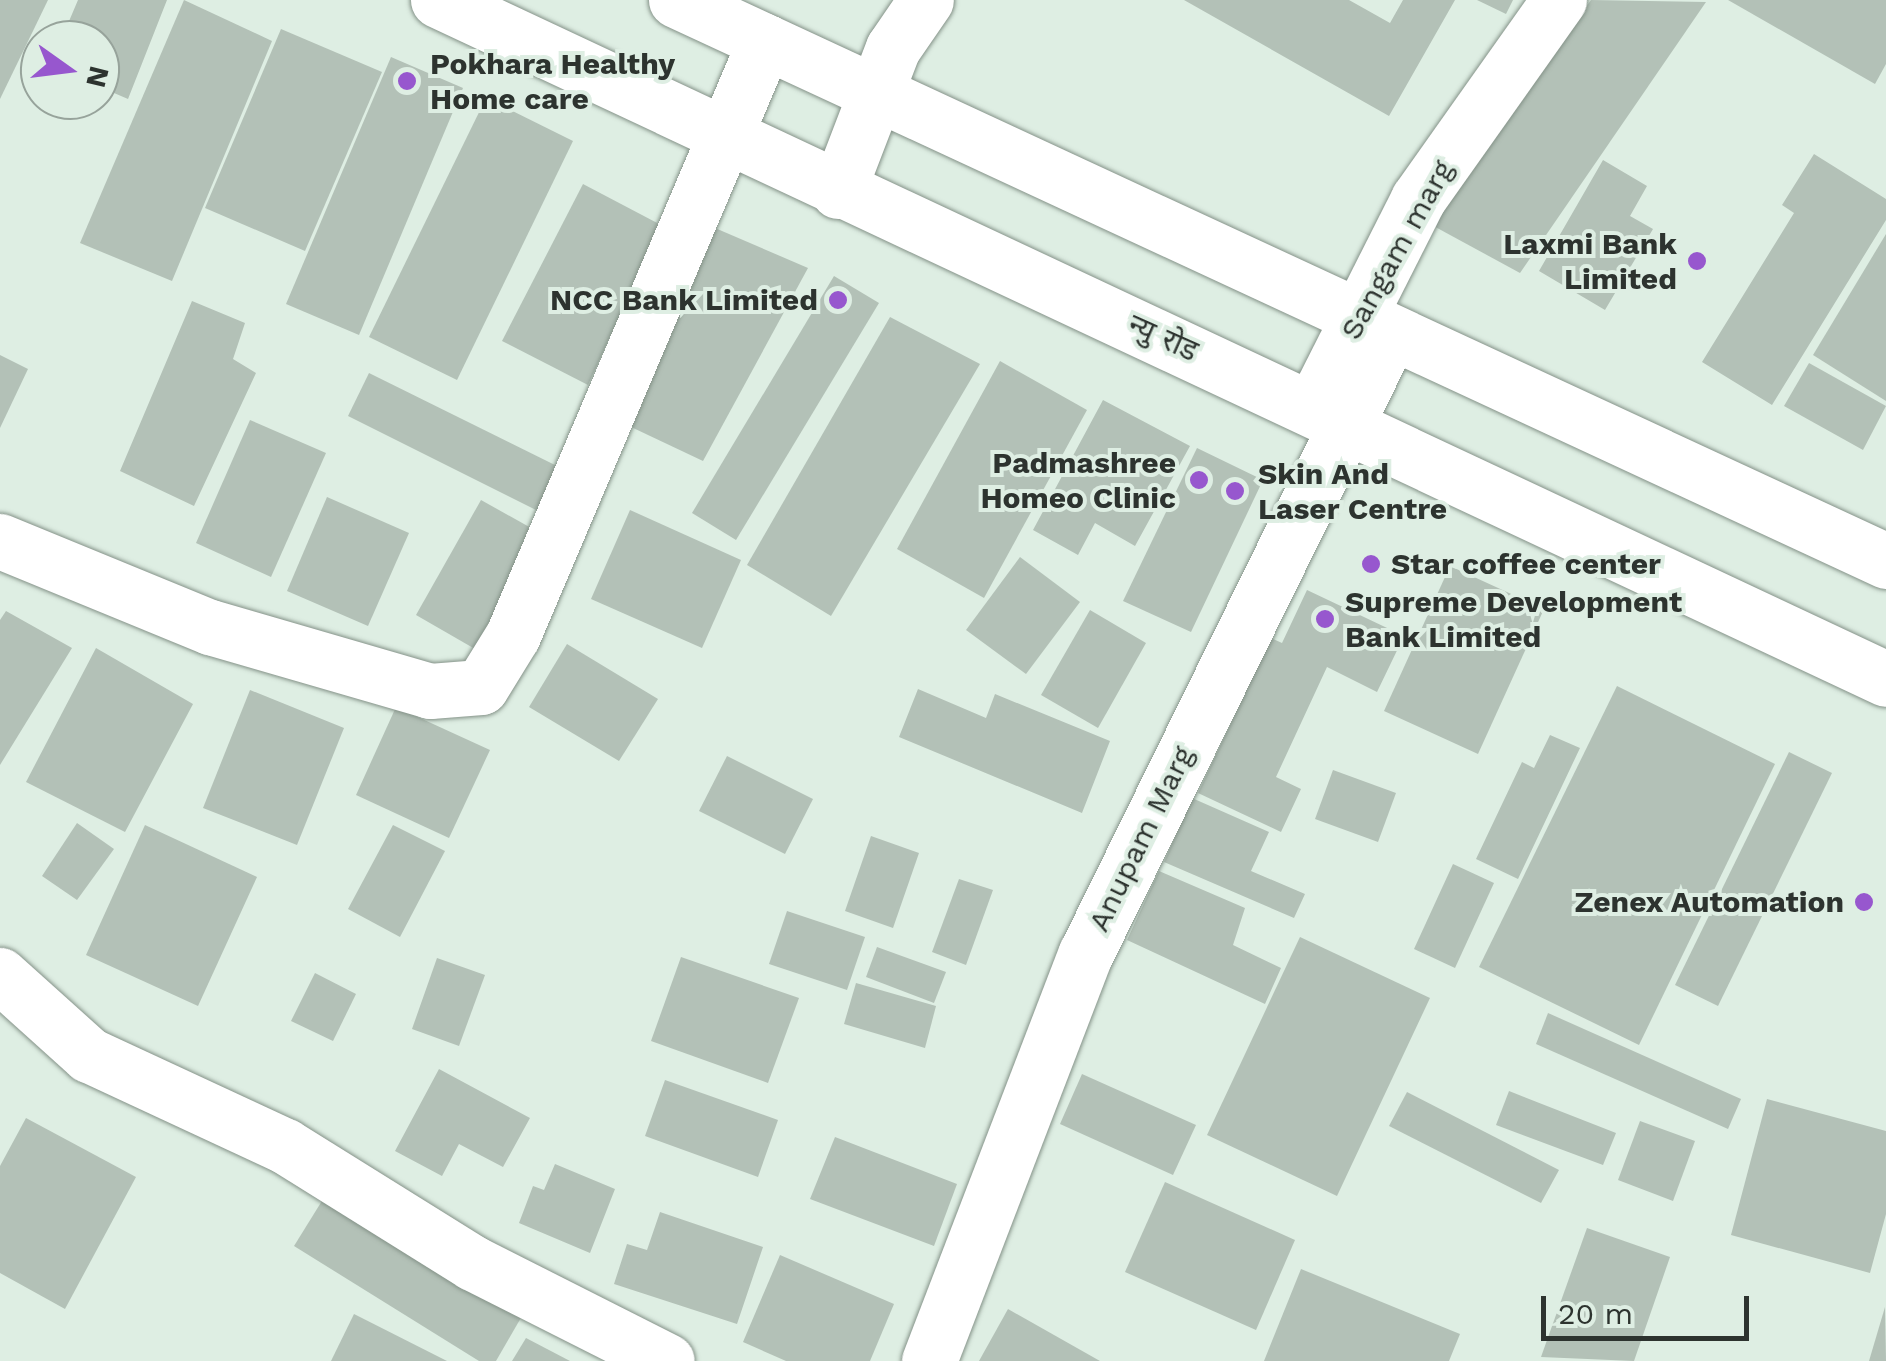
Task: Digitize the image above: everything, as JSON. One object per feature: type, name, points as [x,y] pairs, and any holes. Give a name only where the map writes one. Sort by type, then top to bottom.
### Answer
[{"type":"main road","name":"न्यु रोड","points":[[438,0],[838,191],[1886,679]]},
{"type":"main road","points":[[676,0],[1886,560]]},
{"type":"main road","points":[[838,191],[874,92],[926,0]]},
{"type":"main road","name":"Sangam marg","points":[[1375,324],[1418,199],[1559,0]]},
{"type":"main road","points":[[0,541],[210,627],[430,691],[481,687],[512,635],[765,42]]},
{"type":"main road","name":"Anupam Marg","points":[[929,1361],[1086,952],[1375,324]]},
{"type":"main road","points":[[0,975],[89,1056],[284,1146],[473,1264],[667,1361]]},
{"type":"building","points":[[0,0],[48,0],[38,20],[20,20],[20,58],[0,99]]},
{"type":"building","points":[[78,0],[167,0],[128,99],[120,96],[120,20],[70,20]]},
{"type":"building","points":[[184,0],[272,41],[172,281],[80,243]]},
{"type":"building","points":[[1184,0],[1349,0],[1390,23],[1403,0],[1455,0],[1389,116]]},
{"type":"building","points":[[1477,0],[1513,0],[1506,14]]},
{"type":"building","points":[[1591,0],[1706,2],[1520,273],[1428,223]]},
{"type":"building","points":[[1728,0],[1886,0],[1886,64],[1875,84]]},
{"type":"building","points":[[281,29],[382,72],[305,251],[205,208]]},
{"type":"building","points":[[391,57],[463,88],[359,335],[286,304]]},
{"type":"building","points":[[486,98],[573,141],[457,380],[369,337]]},
{"type":"building","points":[[1814,154],[1886,199],[1886,220],[1772,405],[1702,362],[1794,213],[1782,205]]},
{"type":"building","points":[[1603,160],[1647,186],[1630,216],[1653,229],[1605,310],[1539,271]]},
{"type":"building","points":[[583,184],[661,225],[588,385],[502,341]]},
{"type":"building","points":[[715,228],[808,268],[703,461],[629,426]]},
{"type":"building","points":[[1886,234],[1886,401],[1813,355]]},
{"type":"building","points":[[834,276],[879,303],[736,540],[692,513]]},
{"type":"building","points":[[192,301],[245,323],[233,359],[256,373],[194,506],[120,471]]},
{"type":"building","points":[[890,317],[980,364],[831,616],[747,565]]},
{"type":"building","points":[[0,355],[28,369],[0,428]]},
{"type":"building","points":[[1000,361],[1087,410],[984,598],[897,549]]},
{"type":"building","points":[[1809,363],[1886,406],[1863,450],[1784,406]]},
{"type":"building","points":[[369,373],[561,468],[540,512],[348,416]]},
{"type":"building","points":[[1103,400],[1190,446],[1135,546],[1095,523],[1078,555],[1033,530]]},
{"type":"building","points":[[250,420],[326,453],[271,577],[196,543]]},
{"type":"building","points":[[1197,448],[1263,480],[1191,632],[1123,601]]},
{"type":"building","points":[[327,497],[409,533],[368,626],[287,591]]},
{"type":"building","points":[[481,500],[540,533],[475,649],[416,615]]},
{"type":"building","points":[[630,510],[741,560],[702,648],[591,599]]},
{"type":"building","points":[[1020,557],[1080,602],[1026,674],[966,630]]},
{"type":"building","points":[[1450,566],[1544,609],[1478,754],[1384,711]]},
{"type":"building","points":[[1307,590],[1404,636],[1377,692],[1327,667],[1276,777],[1301,789],[1281,832],[1198,793],[1271,638],[1282,643]]},
{"type":"building","points":[[1090,610],[1146,643],[1098,728],[1041,695]]},
{"type":"building","points":[[6,611],[72,648],[0,765],[0,620]]},
{"type":"building","points":[[567,644],[658,699],[619,761],[529,707]]},
{"type":"building","points":[[96,648],[193,704],[125,832],[26,782]]},
{"type":"building","points":[[1617,686],[1775,764],[1639,1045],[1479,967]]},
{"type":"building","points":[[918,689],[986,718],[995,694],[1110,741],[1082,813],[899,737]]},
{"type":"building","points":[[250,690],[344,728],[297,845],[203,808]]},
{"type":"building","points":[[396,707],[490,750],[449,838],[356,795]]},
{"type":"building","points":[[1550,735],[1580,748],[1518,879],[1476,859],[1522,762],[1534,768]]},
{"type":"building","points":[[1789,752],[1832,773],[1718,1006],[1675,985]]},
{"type":"building","points":[[727,756],[813,799],[785,854],[699,811]]},
{"type":"building","points":[[1333,770],[1396,793],[1378,842],[1315,819]]},
{"type":"building","points":[[1192,798],[1269,832],[1251,871],[1305,894],[1294,918],[1164,862]]},
{"type":"building","points":[[77,823],[114,849],[77,900],[42,876]]},
{"type":"building","points":[[145,825],[257,877],[198,1006],[86,955]]},
{"type":"building","points":[[393,825],[445,851],[400,937],[348,909]]},
{"type":"building","points":[[871,836],[919,853],[893,928],[845,911]]},
{"type":"building","points":[[1453,864],[1494,883],[1455,968],[1414,949]]},
{"type":"building","points":[[1159,871],[1245,908],[1233,945],[1281,968],[1265,1004],[1127,940]]},
{"type":"building","points":[[959,879],[993,890],[966,965],[932,952]]},
{"type":"building","points":[[787,911],[865,937],[847,990],[769,964]]},
{"type":"building","points":[[1300,937],[1430,998],[1337,1196],[1207,1135]]},
{"type":"building","points":[[877,947],[946,972],[934,1003],[866,977]]},
{"type":"building","points":[[681,957],[799,998],[768,1083],[651,1041]]},
{"type":"building","points":[[437,958],[485,975],[459,1046],[412,1029]]},
{"type":"building","points":[[315,973],[356,994],[333,1041],[291,1021]]},
{"type":"building","points":[[856,983],[936,1006],[925,1048],[844,1024]]},
{"type":"building","points":[[1548,1013],[1741,1099],[1728,1129],[1536,1044]]},
{"type":"building","points":[[439,1069],[530,1118],[503,1167],[459,1144],[442,1176],[395,1151]]},
{"type":"building","points":[[1082,1074],[1196,1125],[1173,1175],[1060,1124]]},
{"type":"building","points":[[665,1080],[778,1120],[758,1177],[645,1136]]},
{"type":"building","points":[[1509,1091],[1616,1133],[1603,1165],[1496,1125]]},
{"type":"building","points":[[1407,1092],[1559,1170],[1541,1203],[1389,1126]]},
{"type":"building","points":[[1767,1099],[1886,1131],[1886,1214],[1870,1273],[1731,1235]]},
{"type":"building","points":[[26,1118],[136,1177],[65,1309],[0,1273],[0,1166]]},
{"type":"building","points":[[1640,1121],[1695,1141],[1673,1201],[1618,1180]]},
{"type":"building","points":[[835,1137],[957,1184],[934,1246],[810,1199]]},
{"type":"building","points":[[555,1164],[615,1189],[590,1253],[519,1223],[533,1186],[544,1190]]},
{"type":"building","points":[[1165,1182],[1295,1240],[1256,1330],[1125,1272]]},
{"type":"building","points":[[325,1196],[522,1316],[496,1361],[479,1361],[294,1246]]},
{"type":"building","points":[[660,1212],[763,1247],[737,1324],[614,1284],[627,1244],[647,1250]]},
{"type":"building","points":[[1587,1228],[1670,1257],[1634,1361],[1541,1357]]},
{"type":"building","points":[[780,1255],[894,1304],[870,1361],[786,1361],[743,1342]]},
{"type":"building","points":[[1301,1269],[1460,1334],[1449,1361],[1264,1361]]},
{"type":"building","points":[[1885,1307],[1886,1361],[1869,1361]]},
{"type":"building","points":[[1008,1309],[1100,1361],[979,1361]]},
{"type":"building","points":[[354,1314],[447,1361],[331,1361]]},
{"type":"building","points":[[526,1338],[570,1361],[512,1361]]},
{"type":"place","name":"Pokhara Healthy Home care","points":[[407,81]]},
{"type":"place","name":"Laxmi Bank Limited","points":[[1697,261]]},
{"type":"place","name":"NCC Bank Limited","points":[[838,300]]},
{"type":"place","name":"Padmashree Homeo Clinic","points":[[1199,480]]},
{"type":"place","name":"Skin And Laser Centre","points":[[1235,491]]},
{"type":"place","name":"Star coffee center","points":[[1371,564]]},
{"type":"place","name":"Supreme Development Bank Limited","points":[[1325,619]]},
{"type":"place","name":"Zenex Automation","points":[[1864,902]]}]
